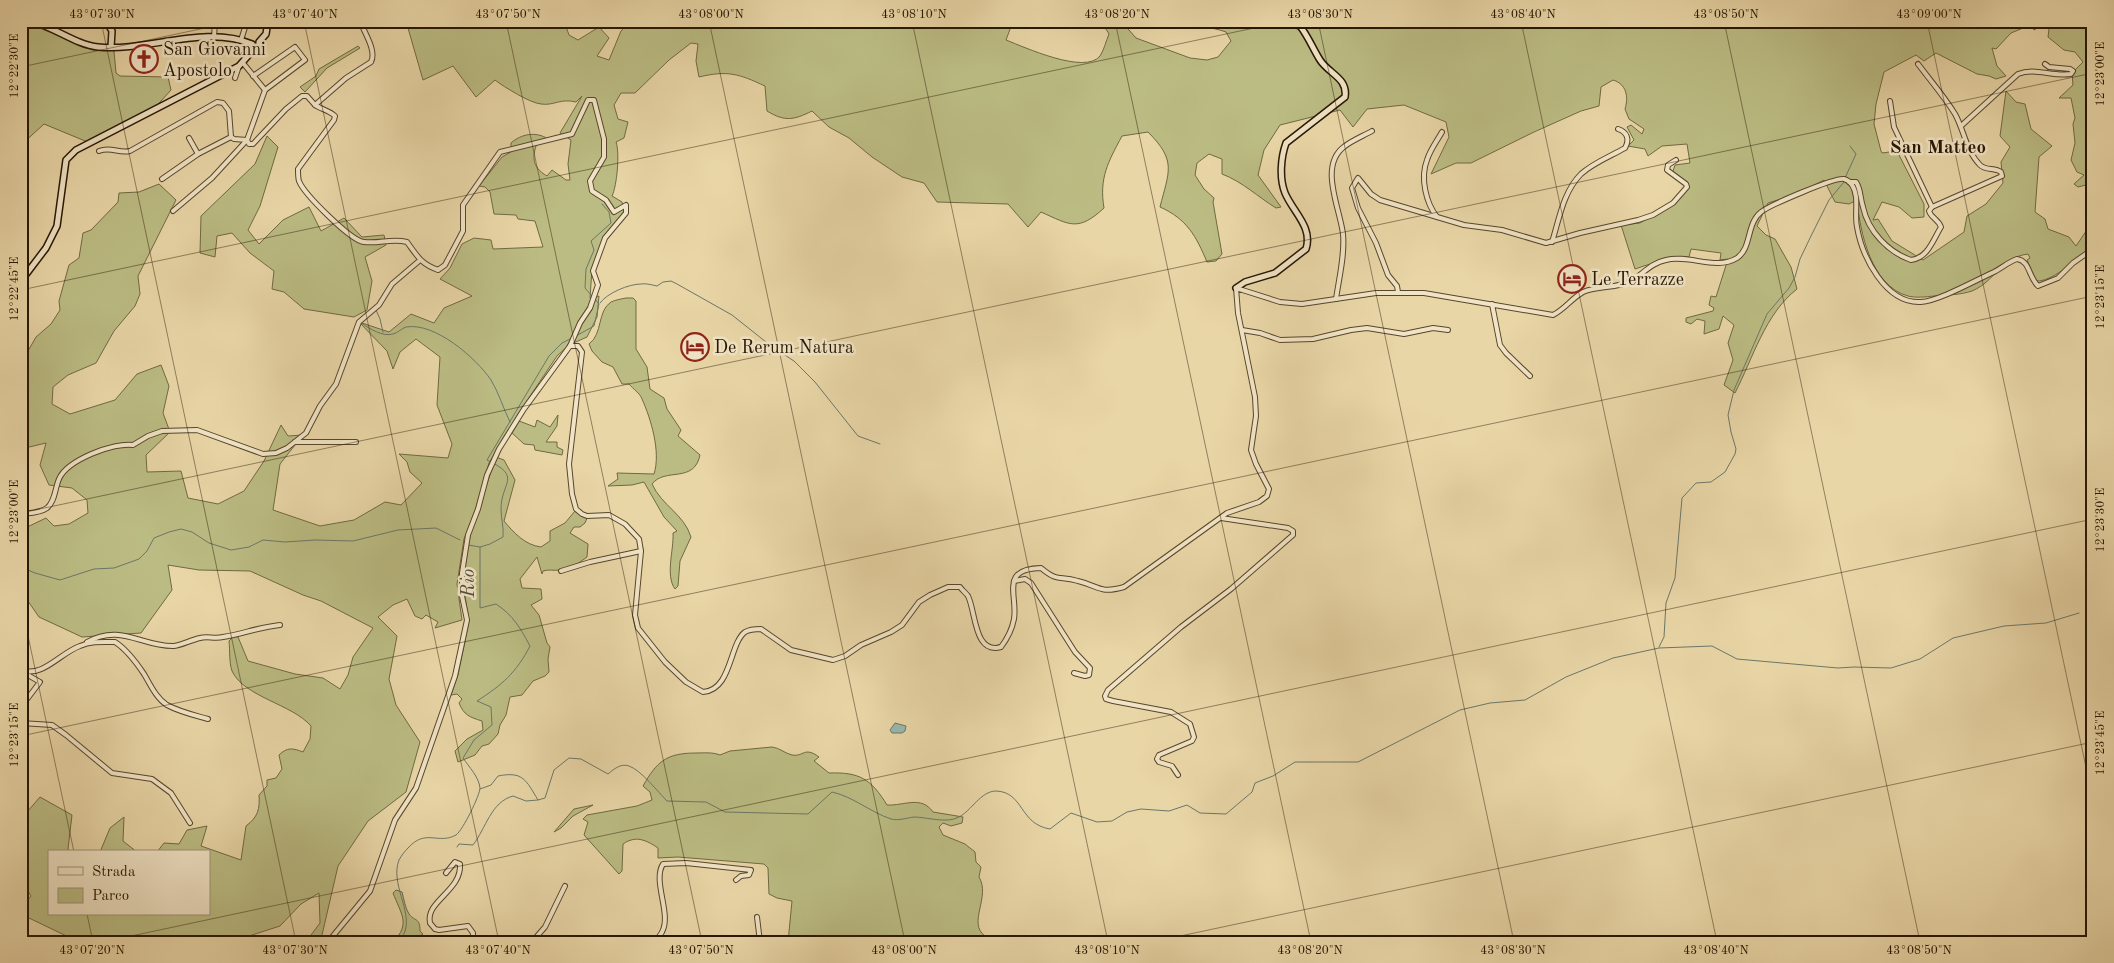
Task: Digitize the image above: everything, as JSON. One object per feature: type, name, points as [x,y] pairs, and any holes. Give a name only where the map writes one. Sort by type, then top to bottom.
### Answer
[{"type":"street","points":[[30,21],[96,47],[201,37],[241,40],[253,47]]},
{"type":"street","points":[[106,21],[112,31],[111,47]]},
{"type":"street","points":[[162,24],[182,21]]},
{"type":"street","points":[[214,38],[215,21]]},
{"type":"street","points":[[241,40],[247,21]]},
{"type":"street","points":[[235,78],[256,41],[259,42],[266,34],[268,21]]},
{"type":"street","points":[[315,105],[346,78],[374,59],[360,21]]},
{"type":"street","points":[[1236,288],[1245,282],[1275,273],[1306,249],[1308,232],[1284,190],[1282,154],[1286,142],[1345,97],[1346,89],[1340,79],[1320,61],[1300,26],[1293,23],[1283,25],[1276,21]]},
{"type":"street","points":[[173,211],[212,178],[247,138],[265,90],[305,60],[295,47],[253,76]]},
{"type":"street","points":[[1236,288],[1280,302],[1302,304],[1376,293],[1424,293],[1553,315],[1584,292],[1598,287],[1615,287],[1623,284],[1647,268],[1667,260],[1688,258],[1711,262],[1726,262],[1738,257],[1747,245],[1751,226],[1760,212],[1820,184],[1838,178],[1849,182],[1856,182],[1860,187],[1863,208],[1874,233],[1905,258],[1916,259],[1928,252],[1941,227],[1939,221],[1930,215],[1929,211],[1932,207],[2002,176],[1998,169],[1988,169],[1981,166],[1963,135],[1954,112],[1918,64]]},
{"type":"street","points":[[1961,126],[2018,74],[2028,70],[2060,76],[2071,74],[2073,71],[2050,67],[2045,64]]},
{"type":"street","points":[[241,65],[265,90]]},
{"type":"street","points":[[21,281],[46,248],[58,226],[66,160],[76,150],[241,65]]},
{"type":"street","points":[[247,138],[249,144],[253,144],[286,109],[302,96],[307,96],[315,105],[335,116],[298,169],[299,181],[312,198],[348,234],[362,242],[399,240],[407,242],[420,261],[438,270],[445,265],[462,232],[462,205],[500,152],[572,134],[588,100],[594,100],[604,139],[604,157],[590,181],[592,191],[606,200],[614,212],[626,205],[626,213],[605,238],[593,271],[598,285],[590,308],[576,330],[571,343],[524,409],[490,468],[467,544],[462,574],[462,596],[467,620],[455,676],[416,788],[395,820],[370,891],[328,942]]},
{"type":"street","points":[[1890,101],[1894,127],[1932,207]]},
{"type":"street","points":[[99,151],[111,148],[124,153],[217,102],[223,103],[229,110],[231,136]]},
{"type":"street","points":[[1552,242],[1565,199],[1575,182],[1582,174],[1625,148],[1628,139],[1625,132],[1618,129]]},
{"type":"street","points":[[1336,299],[1343,235],[1331,176],[1333,163],[1337,153],[1345,146],[1372,131]]},
{"type":"street","points":[[1437,216],[1429,206],[1424,168],[1442,132]]},
{"type":"street","points":[[231,136],[234,139],[247,138]]},
{"type":"street","points":[[162,179],[198,154],[231,136]]},
{"type":"street","points":[[189,138],[198,154]]},
{"type":"street","points":[[1398,292],[1397,286],[1388,275],[1376,243],[1358,208],[1352,188],[1358,178],[1371,194],[1380,200],[1464,225],[1502,230],[1546,243],[1645,218],[1673,203],[1687,187],[1686,184],[1666,170],[1668,164],[1676,160]]},
{"type":"street","points":[[1849,182],[1852,184],[1856,197],[1857,227],[1872,269],[1883,283],[1906,300],[1921,302],[1939,297],[2017,259],[2022,260],[2028,265],[2030,278],[2038,286],[2058,278],[2073,263],[2093,249]]},
{"type":"street","points":[[21,514],[47,508],[52,503],[61,475],[81,458],[114,446],[133,445],[148,436],[162,431],[204,431],[263,454],[276,453],[295,442],[306,433],[320,406],[336,384],[359,322],[379,305],[392,284],[420,261]]},
{"type":"street","points":[[571,343],[578,346],[582,352],[569,464],[572,494],[576,509],[587,516],[609,515],[625,524],[639,539],[641,551],[635,615],[638,628],[666,662],[686,682],[703,692],[714,688],[725,675],[741,637],[749,630],[761,628],[791,650],[833,660],[845,656],[877,637],[892,632],[902,625],[919,602],[948,586],[960,587],[968,596],[981,640],[987,648],[1001,647],[1011,630],[1014,617],[1012,591],[1014,581],[1022,572],[1041,568],[1056,579],[1078,581],[1095,589],[1106,591],[1124,587],[1227,514],[1258,502],[1267,496],[1270,489],[1256,464],[1251,450],[1256,416],[1238,313],[1236,288]]},
{"type":"street","points":[[1492,304],[1500,345],[1530,376]]},
{"type":"street","points":[[1242,330],[1260,333],[1280,340],[1313,339],[1367,328],[1404,334],[1432,328],[1448,330]]},
{"type":"street","points":[[295,442],[356,442]]},
{"type":"street","points":[[1178,775],[1172,766],[1159,762],[1157,759],[1159,755],[1192,742],[1193,729],[1190,724],[1171,712],[1113,701],[1106,699],[1105,696],[1108,690],[1181,627],[1231,589],[1293,535],[1293,531],[1288,528],[1221,518]]},
{"type":"street","points":[[561,571],[590,562],[641,551]]},
{"type":"street","points":[[1014,581],[1025,579],[1031,582],[1075,652],[1090,668],[1088,675],[1085,676],[1074,673]]},
{"type":"street","points":[[21,670],[30,673],[38,671],[94,638],[112,634],[128,636],[160,645],[175,646],[202,638],[221,638],[280,625]]},
{"type":"street","points":[[78,646],[91,642],[114,642],[125,650],[154,692],[166,704],[188,714],[208,719]]},
{"type":"street","points":[[21,670],[40,682],[21,707]]},
{"type":"street","points":[[21,723],[52,726],[66,735],[112,773],[152,779],[171,792],[190,823]]},
{"type":"street","points":[[446,873],[454,862],[460,864],[458,880],[431,911],[430,923],[432,927],[439,930],[468,926],[473,933],[473,942]]},
{"type":"street","points":[[654,942],[663,929],[665,912],[662,904],[661,870],[664,864],[686,863],[750,870],[749,875],[736,880]]},
{"type":"street","points":[[532,942],[545,927],[565,886]]},
{"type":"street","points":[[757,917],[760,942]]},
{"type":"green space","points":[[28,21],[96,47],[114,51],[116,73],[120,76],[168,77],[171,90],[151,112],[90,143],[44,124],[21,145],[21,30]]},
{"type":"green space","points":[[394,21],[564,21],[569,35],[578,40],[599,27],[609,38],[597,56],[609,60],[621,31],[630,21],[1013,21],[1006,40],[1054,58],[1082,62],[1092,61],[1100,56],[1103,51],[1109,34],[1101,21],[1121,21],[1136,38],[1190,58],[1207,60],[1218,57],[1231,41],[1226,32],[1185,21],[2041,21],[2041,26],[2034,30],[2029,23],[2023,23],[2023,28],[2011,33],[1996,49],[1992,48],[1997,66],[2006,76],[1996,79],[1977,74],[1936,53],[1924,61],[1916,55],[1884,72],[1876,104],[1874,124],[1881,151],[1882,153],[1897,151],[1924,204],[1924,217],[1912,218],[1899,207],[1882,202],[1873,220],[1878,219],[1892,241],[1923,260],[1964,232],[1967,216],[1986,204],[2003,183],[2001,162],[2010,147],[2000,136],[2006,91],[2016,102],[2025,104],[2031,129],[2052,146],[2039,157],[2035,212],[2045,219],[2048,229],[2069,237],[2076,246],[2093,221],[2093,253],[2087,251],[2056,275],[2042,280],[2036,281],[2027,260],[2030,258],[2028,254],[2010,260],[1987,282],[1972,291],[1924,297],[1908,296],[1895,290],[1876,270],[1865,242],[1857,200],[1849,204],[1835,202],[1824,180],[1797,194],[1768,203],[1757,226],[1766,235],[1775,239],[1791,267],[1797,289],[1776,311],[1768,324],[1735,393],[1724,385],[1733,360],[1728,343],[1734,325],[1723,316],[1719,329],[1704,334],[1705,321],[1697,319],[1691,324],[1686,322],[1686,318],[1713,311],[1714,308],[1709,305],[1711,296],[1716,297],[1728,259],[1720,260],[1721,253],[1691,249],[1689,257],[1671,257],[1635,269],[1621,225],[1640,223],[1660,212],[1690,187],[1673,171],[1675,165],[1690,163],[1687,144],[1662,146],[1648,156],[1645,149],[1628,146],[1634,140],[1627,127],[1631,125],[1642,134],[1644,129],[1629,119],[1625,109],[1627,100],[1624,88],[1613,80],[1601,87],[1599,106],[1581,111],[1471,163],[1456,163],[1431,174],[1449,137],[1446,122],[1404,105],[1367,109],[1353,127],[1340,110],[1280,125],[1264,150],[1258,175],[1281,207],[1276,208],[1244,185],[1222,174],[1222,159],[1209,154],[1197,163],[1195,175],[1204,189],[1214,198],[1213,202],[1222,254],[1216,261],[1207,262],[1190,229],[1177,217],[1160,207],[1168,175],[1167,159],[1157,142],[1148,132],[1122,136],[1106,170],[1103,188],[1104,208],[1095,216],[1087,221],[1074,224],[1041,212],[1028,227],[1008,204],[937,202],[924,183],[902,177],[872,157],[849,138],[829,127],[812,111],[795,118],[773,115],[767,111],[765,86],[733,74],[699,77],[696,61],[698,44],[691,43],[669,60],[635,93],[621,93],[614,105],[618,119],[628,122],[624,138],[616,142],[618,153],[617,169],[612,196],[622,202],[624,211],[600,248],[592,269],[590,298],[599,296],[597,317],[587,337],[569,345],[557,356],[518,414],[489,463],[475,511],[464,539],[457,584],[462,620],[435,628],[438,622],[426,615],[422,619],[415,616],[407,599],[393,605],[378,617],[397,636],[389,679],[396,705],[420,742],[406,792],[368,821],[338,866],[322,935],[325,942],[319,942],[311,935],[320,923],[319,893],[301,904],[280,926],[246,937],[251,942],[79,942],[29,918],[21,926],[21,908],[31,896],[21,880],[21,819],[40,797],[72,815],[69,850],[48,850],[48,916],[210,916],[210,850],[159,850],[164,843],[179,844],[187,830],[207,826],[201,846],[241,860],[246,826],[257,812],[259,795],[267,786],[267,780],[276,778],[282,769],[279,755],[290,749],[303,752],[310,739],[311,726],[303,718],[257,694],[238,680],[231,667],[229,641],[234,636],[238,637],[248,661],[295,674],[323,678],[340,689],[348,675],[353,657],[373,628],[321,601],[250,571],[199,570],[168,565],[172,590],[141,633],[82,637],[39,617],[21,591],[21,530],[46,518],[54,526],[69,524],[88,513],[87,500],[72,488],[49,485],[40,465],[46,443],[21,449],[21,359],[24,358],[36,337],[51,324],[60,310],[59,301],[69,265],[79,258],[83,233],[91,230],[118,202],[119,193],[139,192],[159,184],[176,200],[138,276],[140,294],[135,306],[114,331],[96,363],[68,375],[53,387],[52,404],[70,414],[115,400],[137,374],[161,365],[169,386],[163,413],[170,432],[146,455],[147,472],[181,471],[188,498],[218,504],[244,491],[264,461],[281,425],[288,436],[303,435],[280,464],[273,510],[320,526],[354,520],[385,502],[401,505],[422,483],[410,472],[407,462],[399,454],[448,458],[452,444],[437,405],[440,357],[416,339],[400,352],[393,369],[387,351],[359,322],[389,332],[411,314],[434,323],[444,308],[472,296],[440,279],[450,268],[462,244],[474,238],[491,240],[493,249],[543,247],[535,221],[518,219],[516,215],[494,214],[490,192],[485,187],[479,186],[502,157],[511,152],[511,143],[519,137],[534,134],[548,139],[538,141],[536,146],[534,160],[538,169],[547,176],[552,170],[566,180],[570,180],[568,164],[571,140],[560,133],[582,96],[576,102],[566,101],[541,104],[524,98],[495,80],[476,97],[453,66],[423,80],[408,28]]},
{"type":"green space","points":[[2050,21],[2093,21],[2093,210],[2088,208],[2087,197],[2090,189],[2086,185],[2078,187],[2074,184],[2084,175],[2077,172],[2071,160],[2075,143],[2073,124],[2075,118],[2071,98],[2059,98],[2073,85],[2072,73],[2083,62],[2075,52],[2064,50],[2048,37]]},
{"type":"green space","points":[[358,46],[360,48],[327,68],[305,92],[300,87],[316,76],[319,69]]},
{"type":"green space","points":[[267,136],[278,147],[260,206],[248,230],[259,244],[283,220],[309,207],[321,231],[344,218],[362,237],[384,235],[386,245],[365,257],[372,281],[367,310],[354,317],[304,309],[284,292],[272,289],[274,271],[250,253],[232,233],[217,236],[215,257],[200,253],[201,216],[255,164]]},
{"type":"green space","points":[[633,298],[636,301],[636,349],[647,367],[650,389],[664,398],[667,409],[681,430],[678,436],[700,455],[697,464],[692,469],[664,476],[652,484],[656,492],[683,522],[691,537],[680,561],[678,586],[675,589],[670,570],[673,533],[677,531],[664,517],[644,482],[632,485],[608,486],[618,479],[617,473],[654,474],[656,465],[654,436],[649,416],[641,397],[629,384],[622,384],[613,367],[602,362],[592,351],[589,344],[596,334],[607,306],[613,301]]},
{"type":"green space","points":[[558,415],[557,426],[546,442],[557,442],[557,447],[563,450],[562,455],[535,450],[534,445],[524,444],[512,433],[519,421],[535,427],[537,420],[550,427]]},
{"type":"green space","points":[[496,457],[504,460],[515,480],[504,521],[512,530],[530,544],[541,547],[550,541],[550,531],[565,523],[575,511],[587,518],[585,523],[580,527],[574,527],[570,533],[588,544],[587,557],[567,568],[545,570],[542,574],[537,557],[520,579],[522,588],[541,589],[542,599],[531,605],[539,615],[547,643],[550,647],[548,659],[549,672],[545,676],[533,681],[522,695],[510,697],[506,715],[500,725],[498,734],[489,744],[482,746],[475,755],[458,762],[455,751],[467,739],[483,730],[482,721],[465,713],[459,703],[462,699],[457,694],[451,695],[458,675],[469,621],[463,584],[469,537]]},
{"type":"green space","points":[[772,747],[792,755],[810,752],[819,757],[814,761],[829,773],[849,774],[864,779],[876,789],[887,805],[912,802],[923,804],[933,812],[963,817],[962,823],[951,826],[943,823],[939,827],[943,835],[965,844],[975,852],[976,862],[981,867],[979,877],[982,893],[978,924],[980,931],[985,936],[982,942],[839,942],[830,936],[826,942],[788,942],[792,901],[769,894],[768,868],[764,864],[678,857],[658,858],[658,848],[637,839],[623,844],[622,871],[619,874],[584,835],[588,822],[583,819],[587,815],[637,806],[652,800],[650,792],[643,786],[653,770],[670,757],[686,753],[720,755],[730,751]]},
{"type":"green space","points":[[593,805],[573,816],[554,832],[574,809]]},
{"type":"green space","points":[[124,817],[123,841],[134,850],[101,850],[110,828]]},
{"type":"green space","points":[[396,890],[402,892],[408,912],[418,922],[420,931],[423,934],[409,942],[393,942],[402,930],[403,924],[403,919],[393,893]]},
{"type":"water","points":[[895,723],[906,726],[905,731],[902,733],[892,733],[890,730]]},
{"type":"waterway","points":[[1845,178],[1856,154],[1850,146]]},
{"type":"waterway","points":[[1659,647],[1664,637],[1666,603],[1675,578],[1682,498],[1696,483],[1711,482],[1725,472],[1735,454],[1736,449],[1728,415],[1734,390],[1767,314],[1789,288],[1795,277],[1800,259],[1829,200],[1844,182]]},
{"type":"waterway","name":"Rio","points":[[592,296],[585,288],[586,269],[594,250],[591,241],[611,223],[609,212],[602,204]]},
{"type":"waterway","points":[[600,303],[613,293],[636,284],[657,286],[663,282],[671,281],[677,284],[732,315],[771,346],[794,361],[815,382],[858,436],[880,444]]},
{"type":"waterway","name":"Rio","points":[[576,336],[594,326],[599,304],[595,299]]},
{"type":"waterway","points":[[376,310],[383,332]]},
{"type":"waterway","points":[[361,323],[372,330],[389,335],[406,327],[417,327],[429,330],[454,343],[491,380],[510,422]]},
{"type":"waterway","name":"Rio","points":[[395,942],[404,934],[406,923],[406,915],[397,878],[399,860],[414,842],[426,838],[450,838],[456,835],[463,827],[480,788],[476,776],[463,758],[474,740],[492,725],[491,707],[477,701],[508,678],[530,646],[516,623],[502,608],[496,604],[480,608],[480,547],[503,537],[501,509],[507,481],[504,471],[487,460],[549,356],[562,343],[572,338]]},
{"type":"waterway","points":[[21,567],[60,580],[94,569],[114,568],[139,559],[147,551],[154,538],[181,529],[192,532],[209,543],[231,550],[249,547],[263,540],[285,542],[315,540],[353,541],[398,530],[436,528],[460,540]]},
{"type":"waterway","points":[[468,545],[480,547]]},
{"type":"waterway","points":[[480,789],[491,785],[498,776],[513,775],[527,782],[538,800],[545,798],[554,770],[569,758],[581,759],[608,774],[620,766],[629,766],[644,776],[667,801],[706,802],[725,812],[808,814],[832,792],[848,797],[876,813],[893,820],[914,817],[949,820],[959,817],[986,794],[996,791],[1012,797],[1032,821],[1050,829],[1071,813],[1097,822],[1112,821],[1127,812],[1141,809],[1169,811],[1187,805],[1200,813],[1226,814],[1252,792],[1255,783],[1273,776],[1295,762],[1358,762],[1460,710],[1490,703],[1525,700],[1566,677],[1613,658],[1659,648],[1712,646],[1737,659],[1838,668],[1891,668],[1920,659],[1953,638],[2004,626],[2046,623],[2079,613]]},
{"type":"waterway","points":[[457,847],[459,844],[473,845],[494,810],[505,799],[513,796],[526,801],[538,800]]},
{"type":"place","name":"San Giovanni Apostolo","points":[[144,59]]},
{"type":"place","name":"Le Terrazze","points":[[1572,279]]},
{"type":"place","name":"De Rerum Natura","points":[[695,347]]},
{"type":"district","name":"San Matteo","points":[[1938,146]]}]
